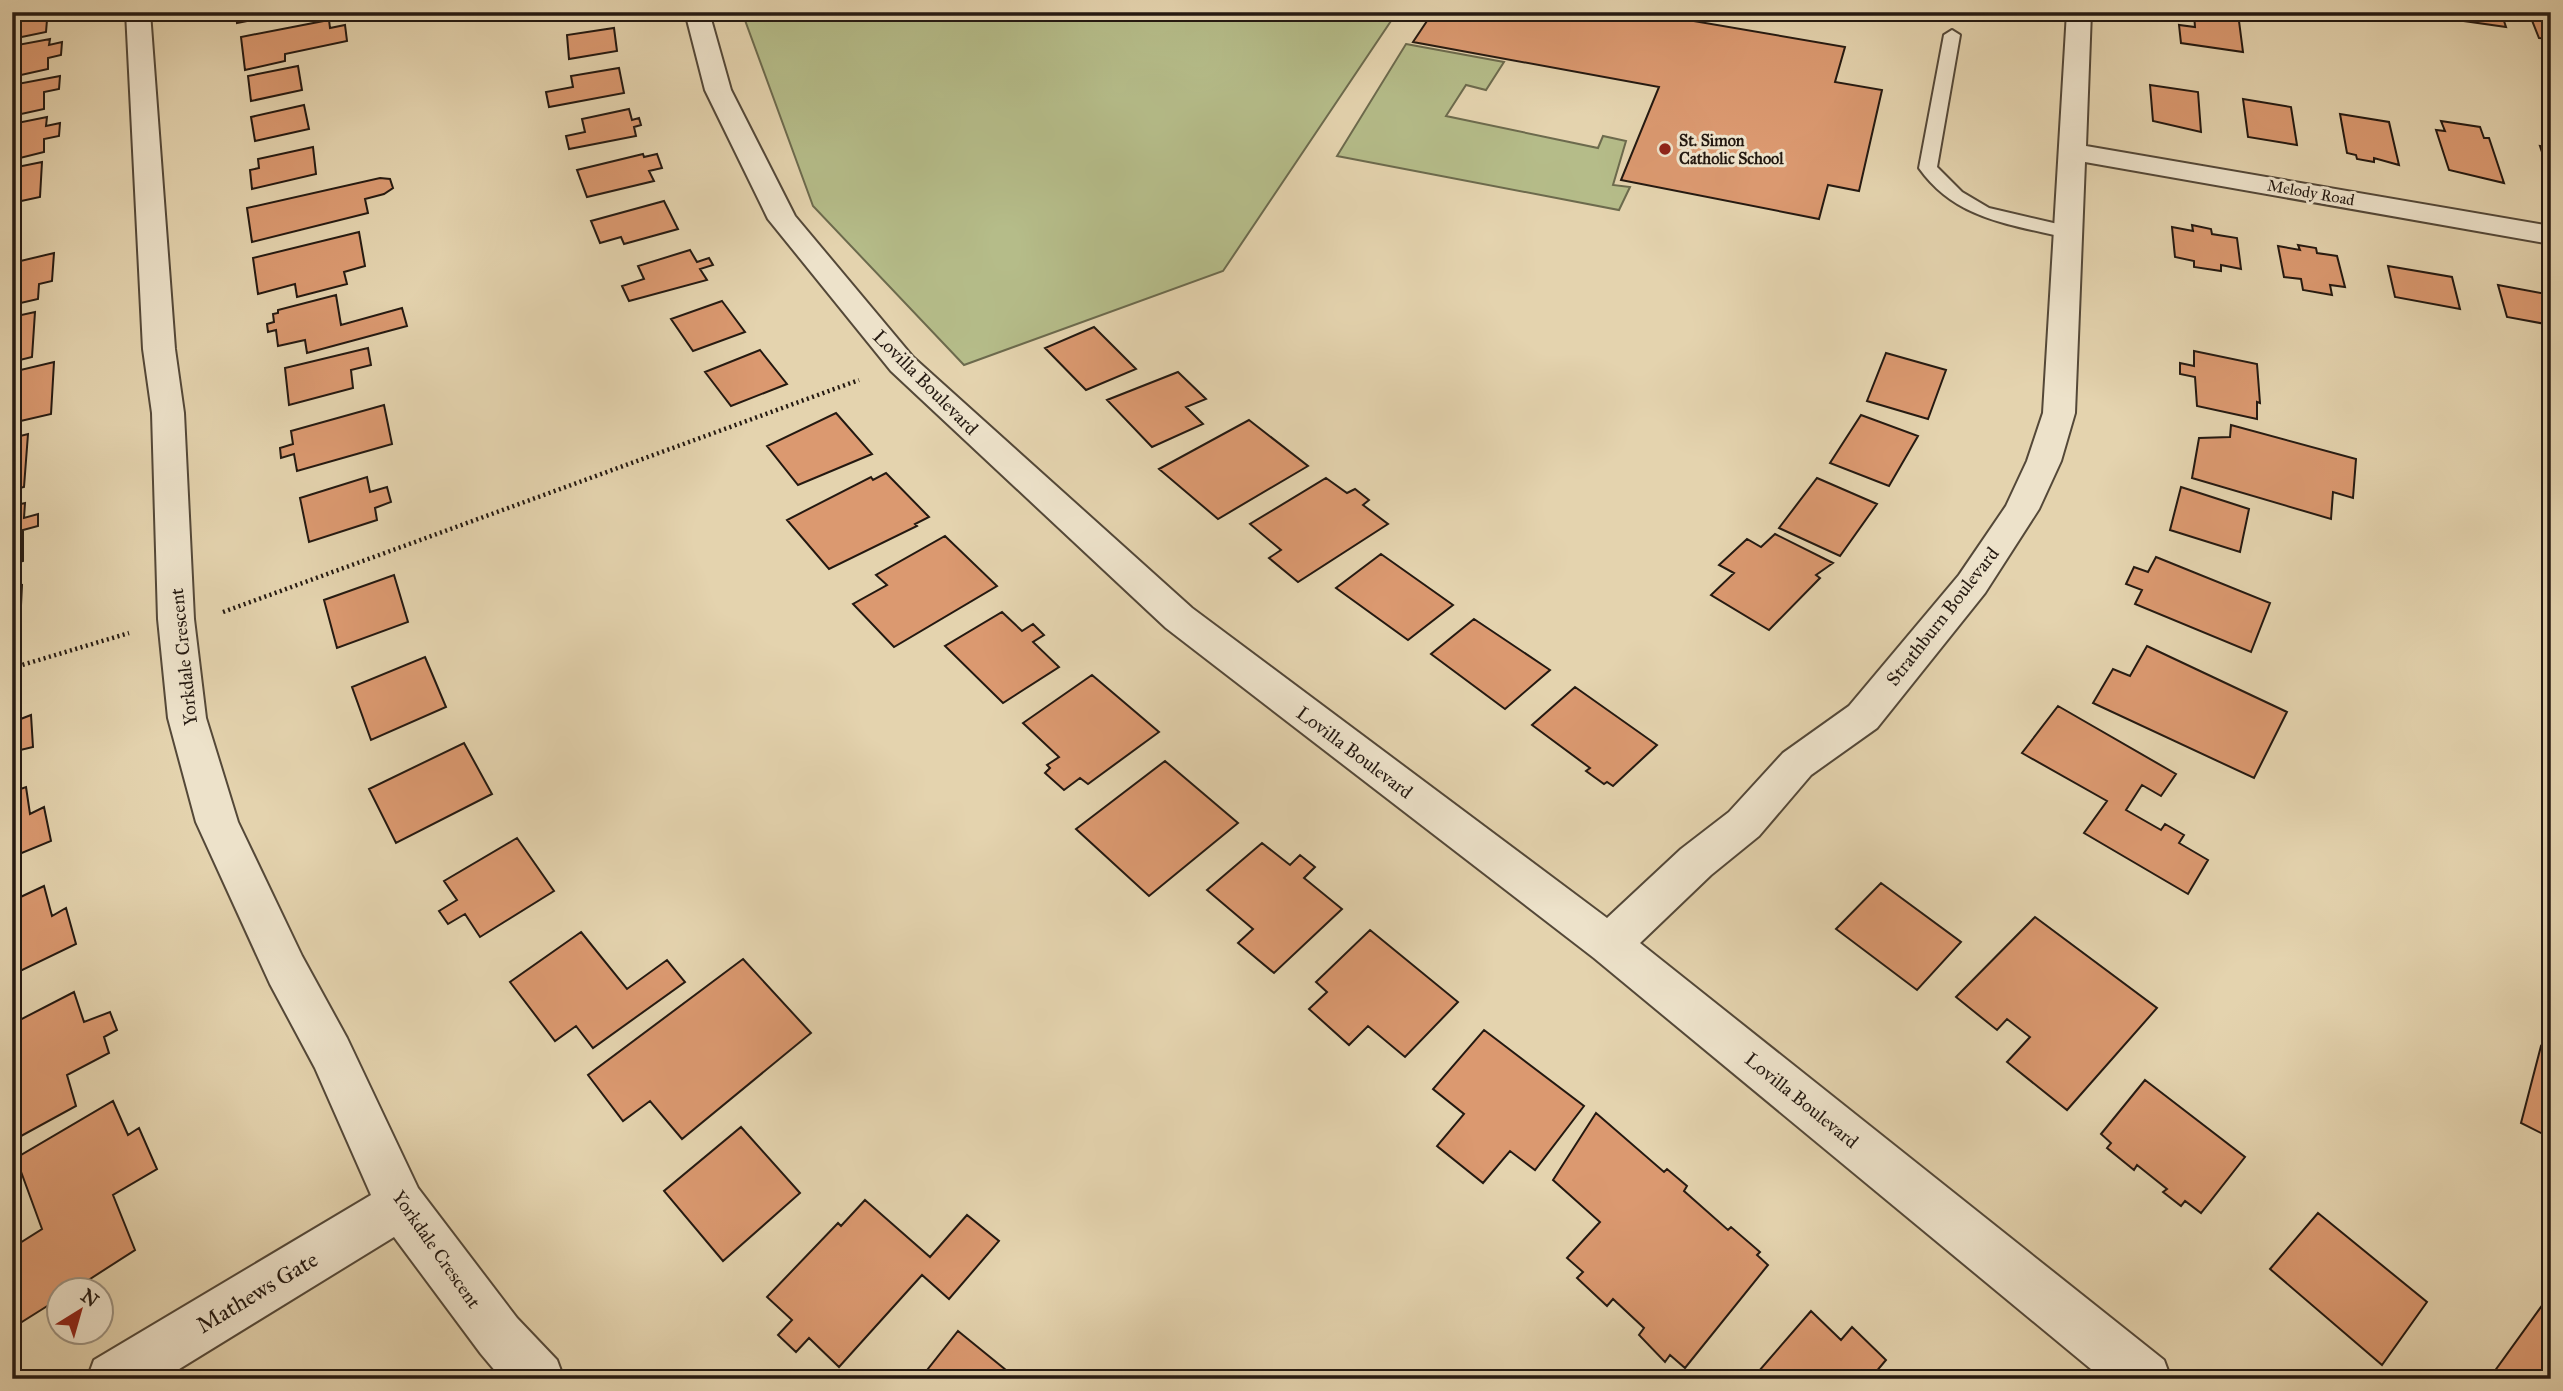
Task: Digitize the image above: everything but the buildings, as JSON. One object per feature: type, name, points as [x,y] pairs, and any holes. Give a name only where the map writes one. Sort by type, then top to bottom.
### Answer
[{"type":"street","name":"Yorkdale Crescent","points":[[138,12],[159,349],[168,413],[178,623],[187,718],[217,822],[286,970],[331,1053],[401,1205],[499,1336],[538,1379]]},
{"type":"street","name":"Lovilla Boulevard","points":[[697,12],[718,90],[782,219],[902,364],[1179,618],[1609,944],[2145,1379]]},
{"type":"street","name":"Strathburn Boulevard","points":[[1609,944],[1696,862],[1744,824],[1797,764],[1863,717],[1972,584],[2022,509],[2044,461],[2059,413],[2080,12]]},
{"type":"street","name":"Melody Road","points":[[2071,151],[2551,235]]},
{"type":"street","name":"Mathews Gate","points":[[113,1379],[401,1205]]},
{"type":"lane","points":[[1952,35],[1928,168],[1955,197],[1983,212],[2067,232]]},
{"type":"path","points":[[12,668],[178,623],[902,364]]},
{"type":"green space","points":[[742,12],[1397,12],[1223,271],[964,365],[813,206]]},
{"type":"green space","points":[[1406,44],[1504,62],[1486,90],[1466,85],[1446,116],[1598,148],[1603,136],[1626,141],[1613,185],[1630,187],[1619,210],[1337,156]]},
{"type":"place","name":"St. Simon Catholic School","points":[[1665,149]]}]
